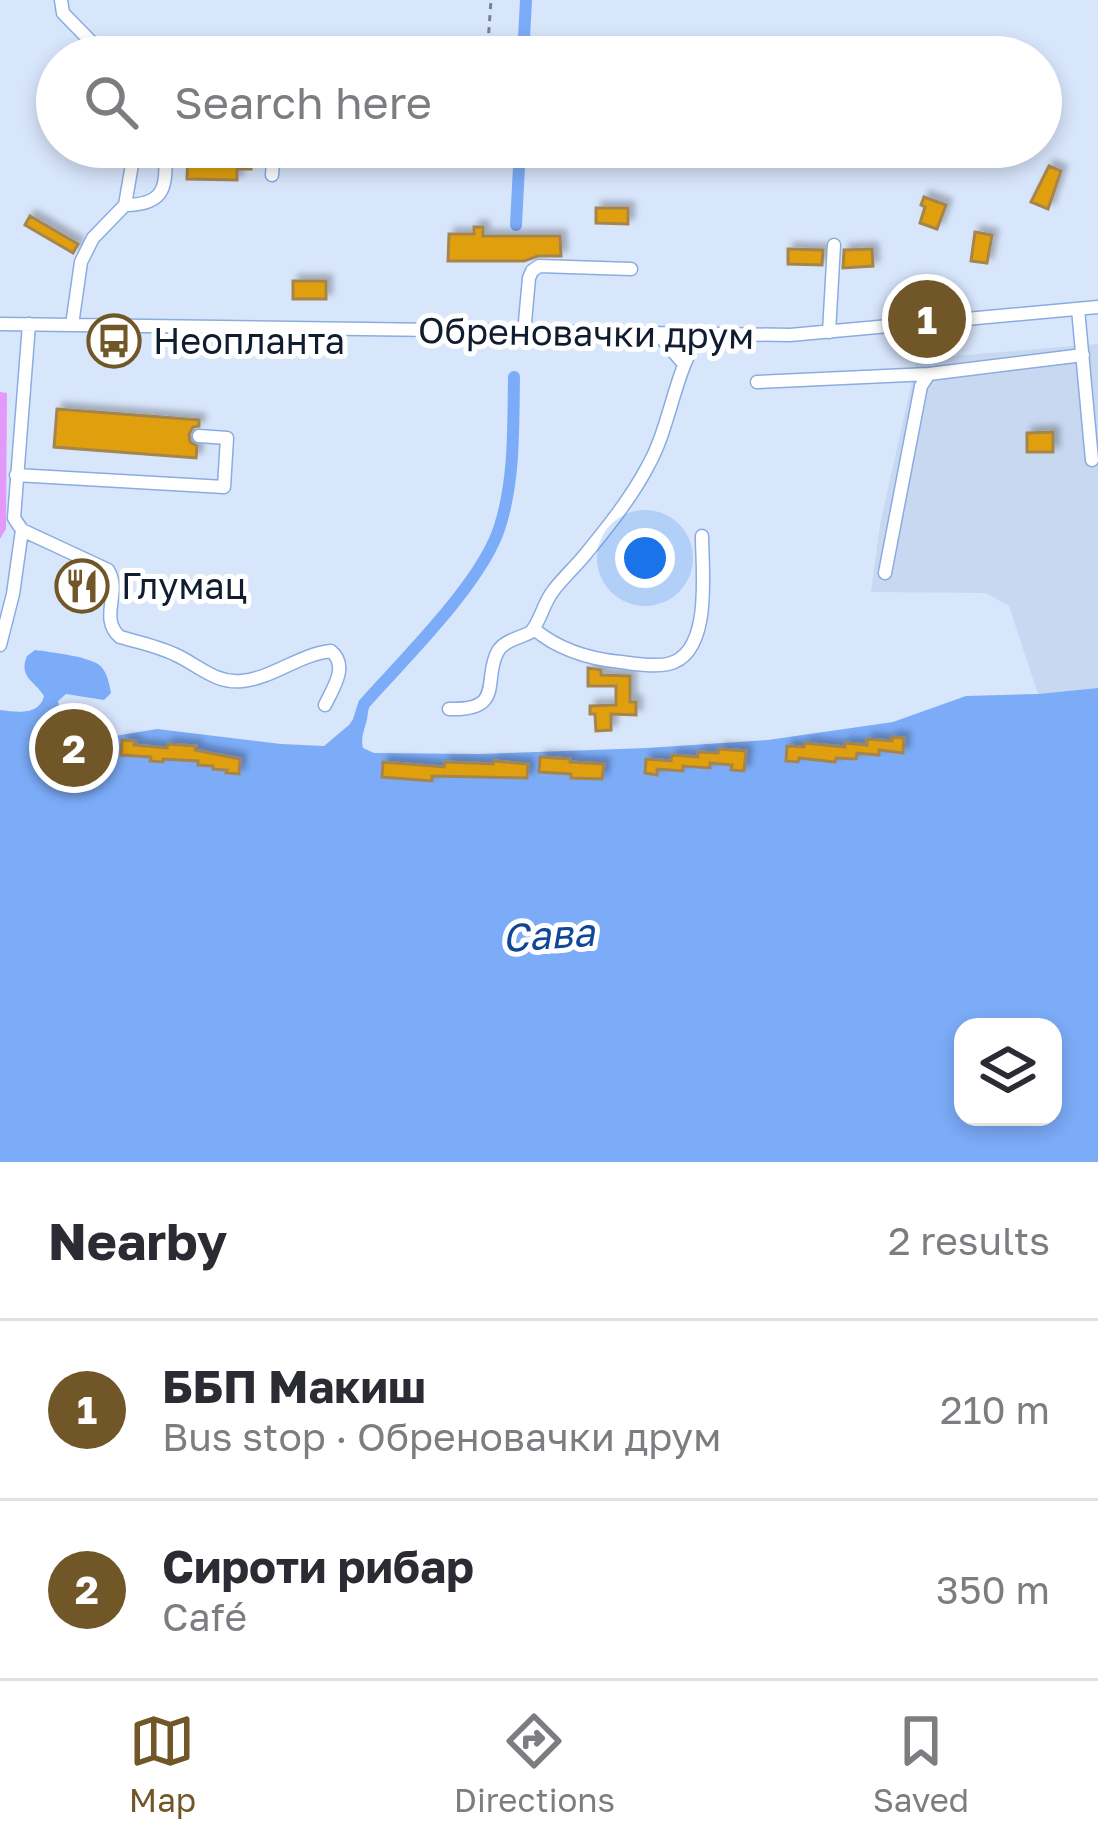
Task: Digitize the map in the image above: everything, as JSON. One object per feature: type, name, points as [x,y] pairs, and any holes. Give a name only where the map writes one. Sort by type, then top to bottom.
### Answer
[{"type":"street","points":[[61,0],[63,13],[85,36]]},
{"type":"street","points":[[72,325],[77,274],[86,248],[125,205],[131,168]]},
{"type":"street","points":[[125,205],[155,200],[166,181],[166,168]]},
{"type":"street","points":[[272,168],[272,175]]},
{"type":"street","points":[[829,332],[834,245]]},
{"type":"street","points":[[524,333],[529,278],[539,266],[631,269]]},
{"type":"street","name":"Обреновачки друм","points":[[0,324],[701,334],[829,332],[1098,307]]},
{"type":"street","points":[[1078,309],[1092,460]]},
{"type":"street","points":[[29,324],[14,518],[22,530],[108,570],[114,579],[109,620],[113,632],[179,656],[212,676],[229,682],[255,679],[331,651],[340,668],[325,705]]},
{"type":"street","points":[[658,334],[684,364]]},
{"type":"street","points":[[449,709],[472,708],[482,701],[489,692],[496,653],[534,629],[549,595],[648,467],[672,411],[684,364],[701,334]]},
{"type":"street","points":[[757,382],[929,374],[1083,355]]},
{"type":"street","points":[[884,573],[921,386],[929,374]]},
{"type":"street","points":[[16,475],[224,487],[227,438],[199,436]]},
{"type":"street","points":[[0,645],[22,530]]},
{"type":"street","points":[[534,629],[562,647],[593,658],[655,665],[677,660],[692,644],[702,615],[702,536]]},
{"type":"street","points":[[0,605],[13,594]]},
{"type":"path","points":[[488,36],[490,0]]},
{"type":"path","points":[[70,789],[73,755]]},
{"type":"shaded area","points":[[1098,344],[1098,688],[1038,694],[1009,606],[986,593],[871,592],[880,525],[917,359]]},
{"type":"shaded area","points":[[0,392],[7,393],[6,529],[0,539]]},
{"type":"water","name":"Сава","points":[[35,650],[85,659],[101,667],[111,693],[104,700],[66,694],[58,701],[61,715],[73,729],[103,738],[157,729],[324,746],[349,725],[364,704],[368,711],[363,748],[374,753],[479,754],[768,740],[893,722],[966,696],[1098,688],[1098,1162],[0,1162],[0,710],[26,711],[41,702],[44,696],[26,674],[25,663]]},
{"type":"building","points":[[187,168],[251,168],[237,169],[237,180],[187,179]]},
{"type":"building","points":[[1048,168],[1061,171],[1048,209],[1031,202]]},
{"type":"building","points":[[924,197],[946,205],[937,229],[920,223]]},
{"type":"building","points":[[596,208],[628,208],[628,224],[596,223]]},
{"type":"building","points":[[30,216],[78,244],[73,253],[25,225]]},
{"type":"building","points":[[474,227],[483,227],[483,236],[560,236],[561,256],[448,261],[449,234],[474,234]]},
{"type":"building","points":[[975,232],[992,235],[987,263],[971,261]]},
{"type":"building","points":[[788,249],[823,250],[822,265],[788,264]]},
{"type":"building","points":[[872,249],[873,266],[843,268],[844,250]]},
{"type":"building","points":[[293,281],[326,281],[326,299],[293,299]]},
{"type":"building","points":[[57,409],[199,420],[189,434],[190,442],[197,446],[196,458],[54,447]]},
{"type":"building","points":[[1053,432],[1053,452],[1027,452],[1027,433]]},
{"type":"building","points":[[588,668],[601,670],[601,675],[630,676],[630,702],[636,702],[636,715],[611,714],[611,730],[596,731],[590,706],[616,705],[616,686],[588,686]]},
{"type":"building","points":[[892,737],[904,738],[903,753],[879,750],[879,755],[857,753],[856,759],[836,758],[835,762],[786,761],[787,746],[845,747],[845,743],[867,745],[867,739],[892,741]]},
{"type":"building","points":[[68,740],[99,742],[98,756],[67,755]]},
{"type":"building","points":[[122,740],[167,748],[168,744],[196,746],[195,750],[240,759],[239,774],[198,765],[198,761],[150,761],[151,757],[121,755]]},
{"type":"building","points":[[719,749],[746,751],[744,771],[710,763],[710,768],[683,766],[683,771],[645,773],[646,759],[671,761],[672,755],[698,757],[698,752],[718,753]]},
{"type":"building","points":[[540,757],[604,764],[602,779],[539,772]]},
{"type":"building","points":[[383,762],[444,767],[445,762],[528,764],[527,778],[432,776],[432,781],[382,777]]},
{"type":"waterway","points":[[524,36],[526,0]]},
{"type":"waterway","points":[[516,225],[519,168]]},
{"type":"waterway","points":[[359,720],[364,704],[441,619],[491,548],[508,490],[514,377]]},
{"type":"place","name":"ББП Макиш","points":[[927,319]]},
{"type":"place","name":"Неопланта","points":[[114,341]]},
{"type":"place","name":"Глумац","points":[[82,586]]},
{"type":"place","name":"Сироти рибар","points":[[74,748]]}]
